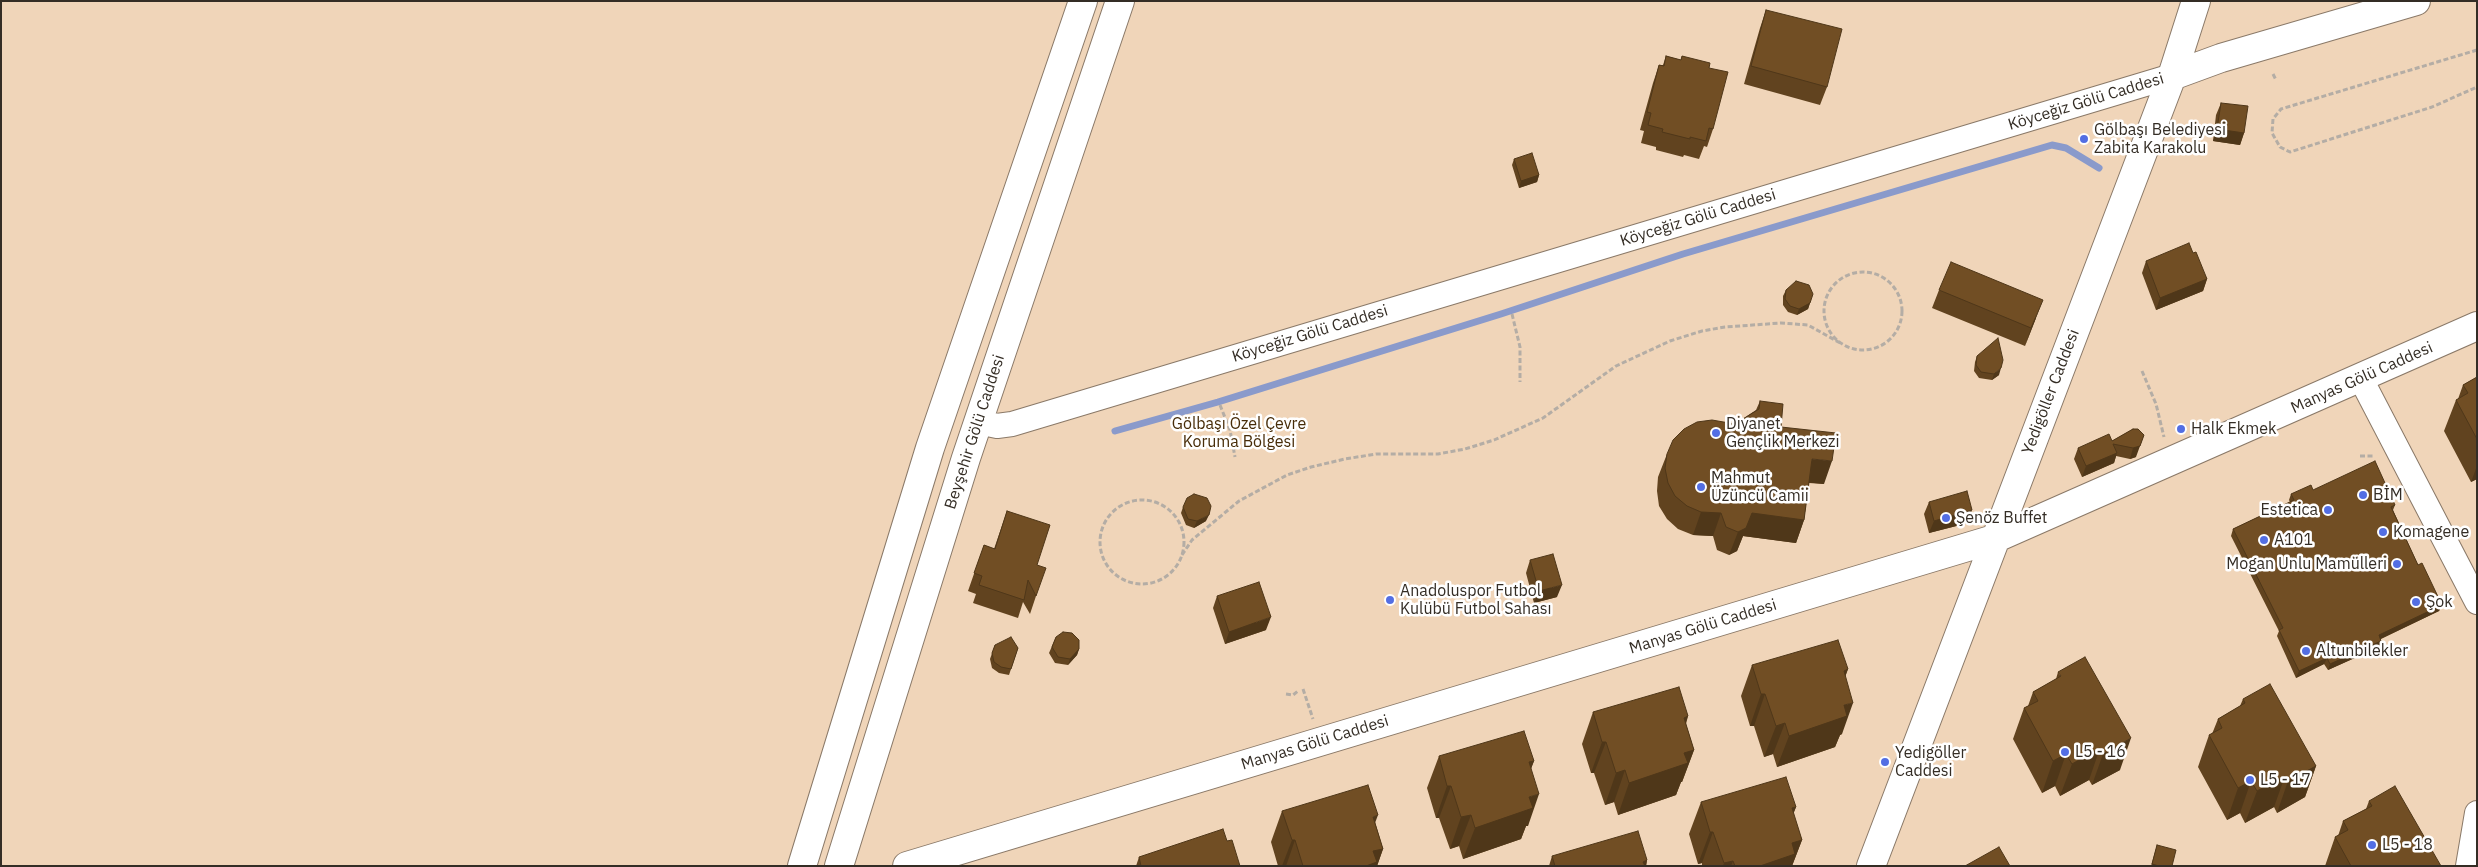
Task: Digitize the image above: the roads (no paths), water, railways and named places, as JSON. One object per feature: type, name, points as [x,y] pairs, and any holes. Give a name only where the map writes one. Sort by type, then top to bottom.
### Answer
[{"type":"street","points":[[802,866],[930,448],[1083,1]]},
{"type":"street","name":"Beyşehir Gölü Caddesi","points":[[839,866],[966,458],[1120,1]]},
{"type":"street","name":"Yedigöller Caddesi","points":[[1871,866],[2172,76],[2196,1]]},
{"type":"street","name":"Köyceğiz Gölü Caddesi","points":[[978,422],[997,426],[1012,424],[2172,76],[2221,58],[2416,1]]},
{"type":"street","name":"Manyas Gölü Caddesi","points":[[907,866],[1994,539],[2361,379],[2477,326]]},
{"type":"street","points":[[2361,379],[2477,602]]},
{"type":"street","points":[[953,383],[987,395]]},
{"type":"street","points":[[930,448],[966,458]]},
{"type":"street","points":[[2468,866],[2477,813]]},
{"type":"waterway","points":[[1115,431],[1218,402],[1501,314],[1683,254],[2052,145],[2066,148],[2099,168]]},
{"type":"place","name":"Gölbaşı Belediyesi Zabita Karakolu","points":[[2084,139]]},
{"type":"place","name":"Halk Ekmek","points":[[2181,429]]},
{"type":"place","name":"Diyanet Gençlik Merkezi","points":[[1716,433]]},
{"type":"place","name":"Mahmut Üzüncü Camii","points":[[1701,487]]},
{"type":"place","name":"BİM","points":[[2363,495]]},
{"type":"place","name":"Estetica","points":[[2328,510]]},
{"type":"place","name":"Şenöz Buffet","points":[[1946,518]]},
{"type":"place","name":"Komagene","points":[[2383,532]]},
{"type":"place","name":"A101","points":[[2264,540]]},
{"type":"place","name":"Mogan Unlu Mamülleri","points":[[2397,564]]},
{"type":"place","name":"Anadoluspor Futbol Kulübü Futbol Sahası","points":[[1390,600]]},
{"type":"place","name":"Şok","points":[[2416,602]]},
{"type":"place","name":"Altunbilekler","points":[[2306,651]]},
{"type":"place","name":"L5 - 16","points":[[2065,752]]},
{"type":"place","name":"Yedigöller Caddesi","points":[[1885,762]]},
{"type":"place","name":"L5 - 17","points":[[2250,780]]},
{"type":"place","name":"L5 - 18","points":[[2372,845]]},
{"type":"park label","name":"Gölbaşı Özel Çevre Koruma Bölgesi","points":[[1239,433]]}]
